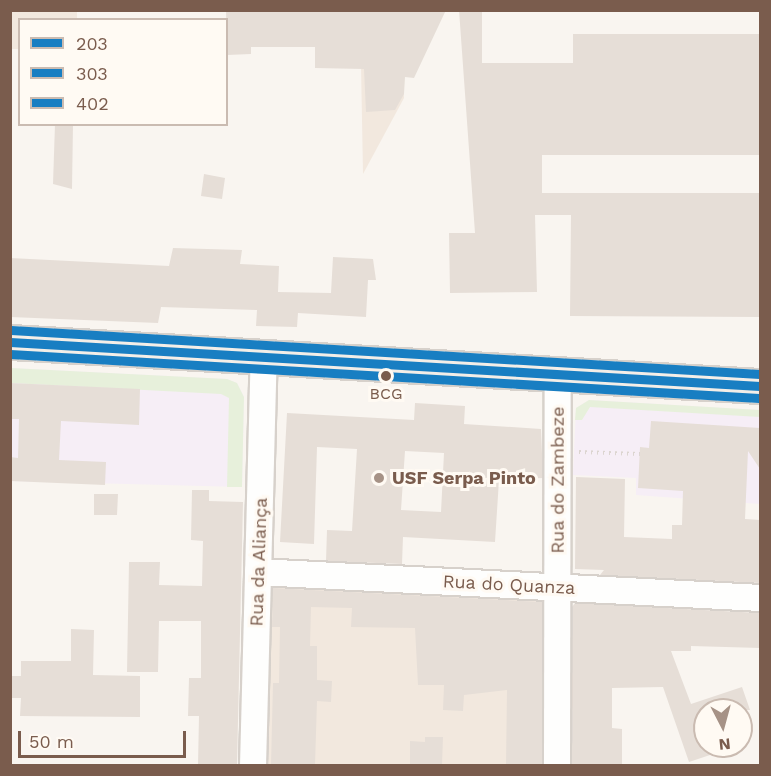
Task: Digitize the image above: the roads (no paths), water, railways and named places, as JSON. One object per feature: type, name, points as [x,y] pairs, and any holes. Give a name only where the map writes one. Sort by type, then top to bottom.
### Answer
[{"type":"main road","points":[[10,342],[264,359],[760,386]]},
{"type":"street","name":"Rua da Aliança","points":[[253,765],[264,359]]},
{"type":"street","name":"Rua do Zambeze","points":[[557,765],[558,374]]},
{"type":"street","name":"Rua do Quanza","points":[[258,572],[760,598]]},
{"type":"place","name":"BCG","points":[[386,376]]},
{"type":"place","name":"USF Serpa Pinto","points":[[379,478]]}]
